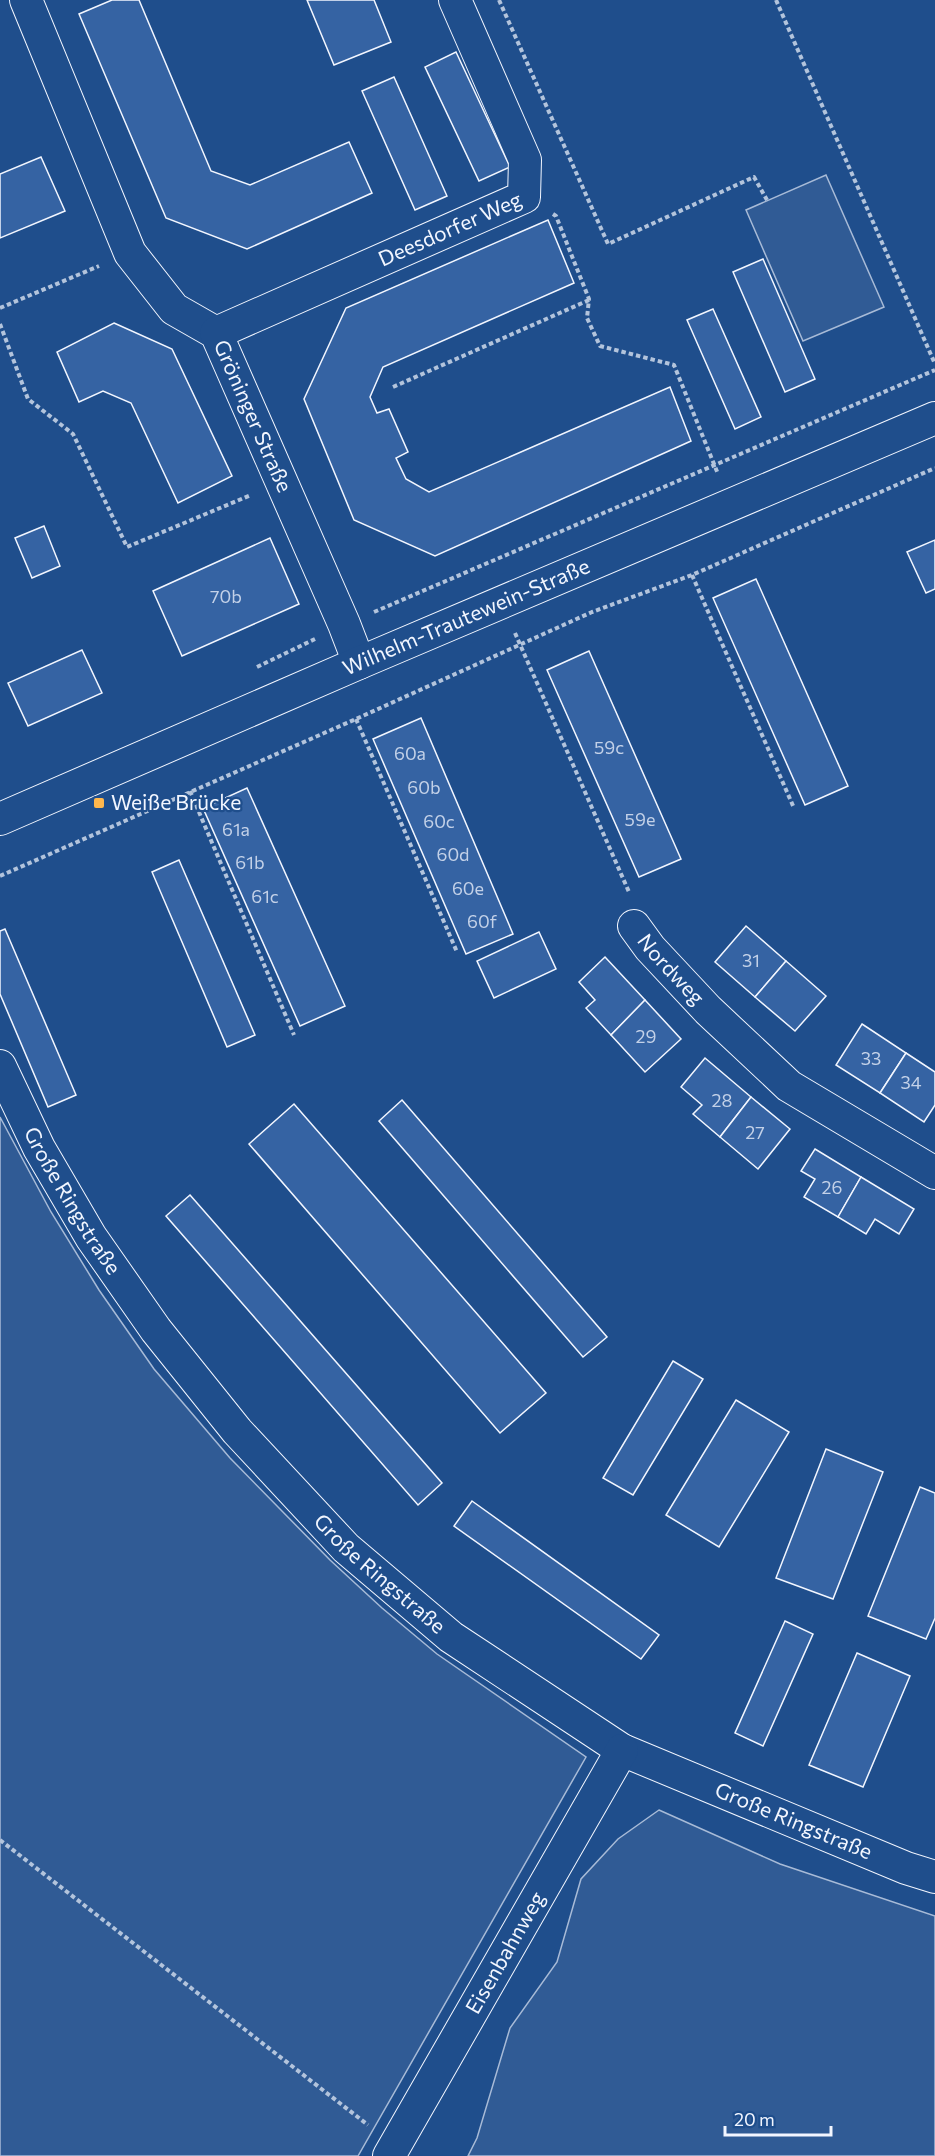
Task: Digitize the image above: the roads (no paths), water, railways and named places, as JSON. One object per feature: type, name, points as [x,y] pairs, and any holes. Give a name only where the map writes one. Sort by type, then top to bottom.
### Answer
[{"type":"street","name":"Gröninger Straße","points":[[26,0],[130,253],[174,309],[216,333],[345,624],[359,663]]},
{"type":"street","name":"Deesdorfer Weg","points":[[216,333],[524,197],[525,160],[455,0]]},
{"type":"street","name":"Wilhelm-Trautewein-Straße","points":[[0,819],[359,663],[935,418]]},
{"type":"street","name":"Nordweg","points":[[634,926],[650,948],[708,1010],[789,1086],[935,1173]]},
{"type":"street","name":"Große Ringstraße","points":[[0,1066],[39,1148],[91,1237],[156,1330],[237,1431],[346,1548],[451,1637],[622,1750],[906,1868],[935,1877]]},
{"type":"street","name":"Eisenbahnweg","points":[[392,2151],[622,1750]]},
{"type":"place","name":"Weiße Brücke","points":[[99,803]]}]
